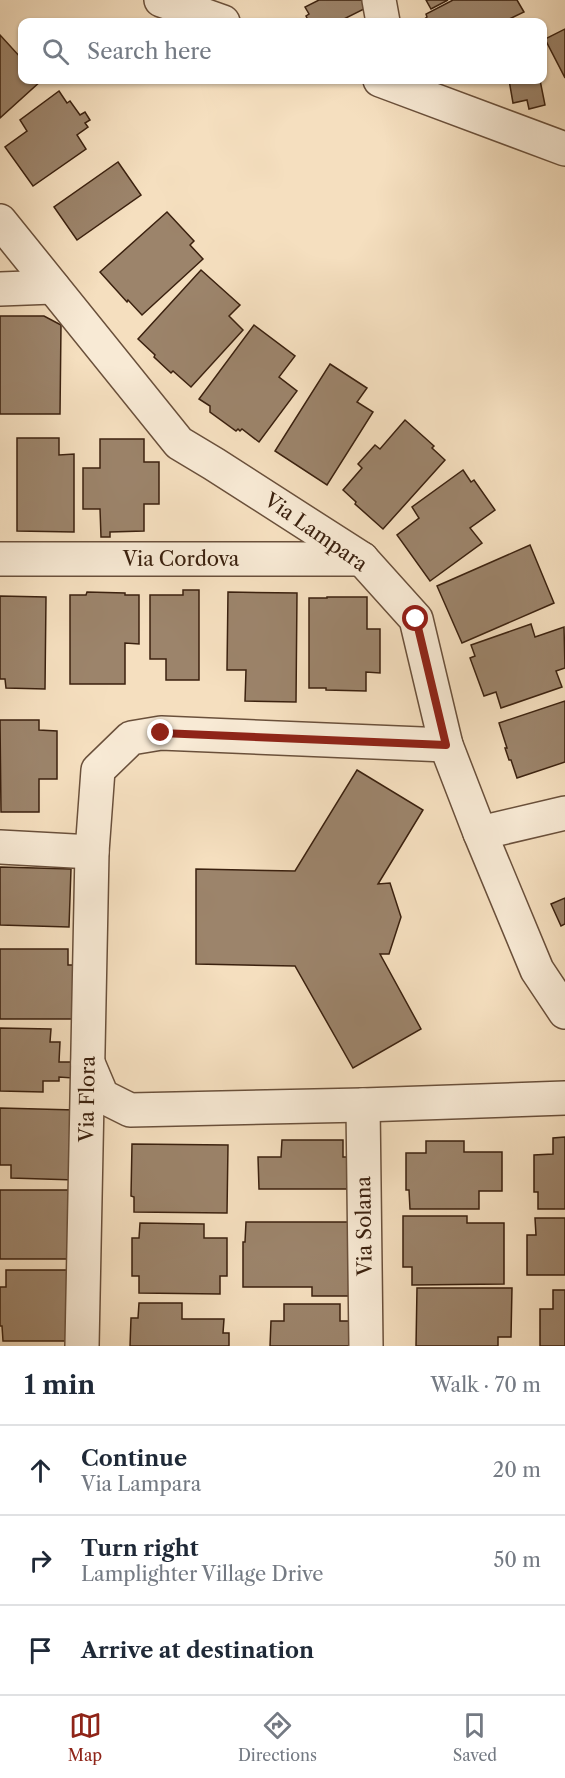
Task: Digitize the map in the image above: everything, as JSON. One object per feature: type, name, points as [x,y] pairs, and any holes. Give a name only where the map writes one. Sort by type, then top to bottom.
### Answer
[{"type":"street","points":[[161,0],[212,18]]},
{"type":"street","points":[[379,0],[382,18]]},
{"type":"street","points":[[395,84],[565,149]]},
{"type":"street","name":"Via Lampara","points":[[0,221],[179,443],[362,559],[416,619],[446,745],[537,970],[565,1012]]},
{"type":"street","points":[[0,289],[53,287]]},
{"type":"street","name":"Via Cordova","points":[[0,559],[362,559]]},
{"type":"street","name":"Via Flora","points":[[82,1346],[92,852],[98,770],[130,738],[161,733],[446,745]]},
{"type":"street","points":[[480,833],[565,813]]},
{"type":"street","points":[[0,847],[92,852]]},
{"type":"street","points":[[88,1063],[102,1096],[130,1110],[565,1098]]},
{"type":"street","name":"Via Solana","points":[[363,1105],[366,1346]]},
{"type":"building","points":[[319,0],[364,0],[368,7],[346,18],[307,18],[309,14],[305,7]]},
{"type":"building","points":[[426,0],[448,0],[431,9]]},
{"type":"building","points":[[453,0],[517,0],[524,12],[511,18],[426,18],[426,14]]},
{"type":"building","points":[[565,29],[565,78],[547,43],[547,38]]},
{"type":"building","points":[[0,35],[18,55],[18,84],[38,84],[0,118]]},
{"type":"building","points":[[510,84],[541,84],[545,105],[529,109],[527,100],[513,103]]},
{"type":"building","points":[[59,91],[67,103],[70,101],[80,115],[85,112],[90,120],[85,123],[88,127],[77,135],[86,149],[33,186],[5,147],[27,131],[20,120]]},
{"type":"building","points":[[118,162],[141,195],[77,240],[54,207]]},
{"type":"building","points":[[167,212],[194,241],[190,245],[203,259],[142,315],[100,272]]},
{"type":"building","points":[[201,270],[240,305],[229,316],[243,330],[191,387],[173,371],[171,373],[138,339]]},
{"type":"building","points":[[0,316],[44,316],[61,325],[60,414],[0,414]]},
{"type":"building","points":[[254,325],[295,356],[279,377],[297,391],[259,442],[242,429],[236,431],[210,412],[210,406],[199,399]]},
{"type":"building","points":[[330,364],[367,388],[357,402],[373,412],[327,485],[275,451]]},
{"type":"building","points":[[405,420],[434,446],[432,448],[445,460],[383,529],[343,490],[362,468],[358,464],[375,445],[380,449]]},
{"type":"building","points":[[17,438],[59,438],[59,455],[74,454],[74,532],[17,531]]},
{"type":"building","points":[[100,439],[144,439],[144,462],[159,462],[159,504],[144,504],[144,531],[110,532],[110,537],[101,537],[100,509],[83,509],[83,468],[100,468]]},
{"type":"building","points":[[463,470],[471,482],[474,480],[495,510],[470,528],[482,543],[430,581],[397,535],[419,518],[412,507]]},
{"type":"building","points":[[530,545],[554,603],[462,643],[437,586]]},
{"type":"building","points":[[183,590],[199,590],[199,680],[166,680],[166,659],[150,659],[150,595],[183,595]]},
{"type":"building","points":[[87,592],[139,595],[139,644],[125,643],[125,684],[70,684],[70,595],[86,595]]},
{"type":"building","points":[[228,592],[297,593],[296,702],[245,701],[246,670],[227,670]]},
{"type":"building","points":[[0,596],[46,597],[45,689],[6,688],[5,679],[0,679]]},
{"type":"building","points":[[367,597],[367,629],[380,629],[380,673],[366,672],[366,691],[309,688],[309,598]]},
{"type":"building","points":[[531,624],[535,637],[564,627],[565,668],[556,671],[562,687],[501,708],[496,692],[484,696],[470,658],[475,656],[471,645]]},
{"type":"building","points":[[565,701],[565,762],[517,778],[505,748],[507,748],[499,723]]},
{"type":"building","points":[[0,720],[39,720],[39,730],[57,731],[57,779],[39,779],[39,812],[1,812]]},
{"type":"building","points":[[357,770],[423,810],[378,884],[390,883],[401,917],[389,954],[380,954],[421,1029],[353,1068],[295,966],[196,964],[196,869],[295,871]]},
{"type":"building","points":[[0,867],[71,869],[69,927],[0,925]]},
{"type":"building","points":[[565,898],[565,924],[561,926],[551,904]]},
{"type":"building","points":[[0,949],[68,949],[68,965],[74,965],[72,1019],[0,1019]]},
{"type":"building","points":[[0,1028],[51,1029],[50,1042],[60,1042],[59,1062],[73,1062],[73,1078],[59,1077],[59,1081],[43,1081],[43,1092],[0,1091]]},
{"type":"building","points":[[0,1108],[75,1110],[75,1180],[11,1178],[11,1165],[0,1165]]},
{"type":"building","points":[[565,1137],[565,1209],[538,1209],[538,1192],[534,1192],[534,1155],[553,1154],[553,1138]]},
{"type":"building","points":[[282,1140],[343,1140],[343,1157],[351,1157],[347,1189],[259,1189],[258,1157],[281,1157]]},
{"type":"building","points":[[426,1141],[464,1141],[464,1152],[502,1152],[502,1191],[479,1191],[479,1209],[410,1209],[409,1190],[406,1190],[406,1153],[426,1153]]},
{"type":"building","points":[[132,1144],[228,1145],[227,1213],[134,1212],[134,1197],[131,1196]]},
{"type":"building","points":[[0,1190],[72,1190],[73,1259],[0,1259]]},
{"type":"building","points":[[403,1216],[467,1216],[467,1223],[504,1223],[504,1284],[412,1285],[412,1267],[403,1267]]},
{"type":"building","points":[[535,1218],[565,1218],[565,1275],[527,1275],[527,1235],[536,1235]]},
{"type":"building","points":[[246,1222],[348,1222],[354,1296],[312,1296],[312,1287],[243,1287],[243,1242],[245,1242]]},
{"type":"building","points":[[140,1223],[204,1224],[204,1238],[227,1238],[227,1276],[220,1276],[220,1294],[139,1293],[139,1276],[132,1276],[132,1238],[139,1238]]},
{"type":"building","points":[[6,1270],[69,1270],[68,1341],[3,1341],[2,1326],[0,1326],[0,1287],[6,1287]]},
{"type":"building","points":[[417,1288],[512,1288],[511,1337],[498,1337],[498,1346],[416,1346]]},
{"type":"building","points":[[553,1290],[565,1290],[565,1346],[540,1346],[540,1309],[553,1309]]},
{"type":"building","points":[[139,1303],[182,1303],[182,1319],[224,1319],[223,1333],[229,1333],[229,1346],[130,1346],[131,1318],[138,1318]]},
{"type":"building","points":[[284,1304],[340,1304],[340,1321],[351,1321],[350,1346],[270,1346],[271,1321],[284,1321]]},
{"type":"route","points":[[161,733],[446,745],[416,619]]}]
